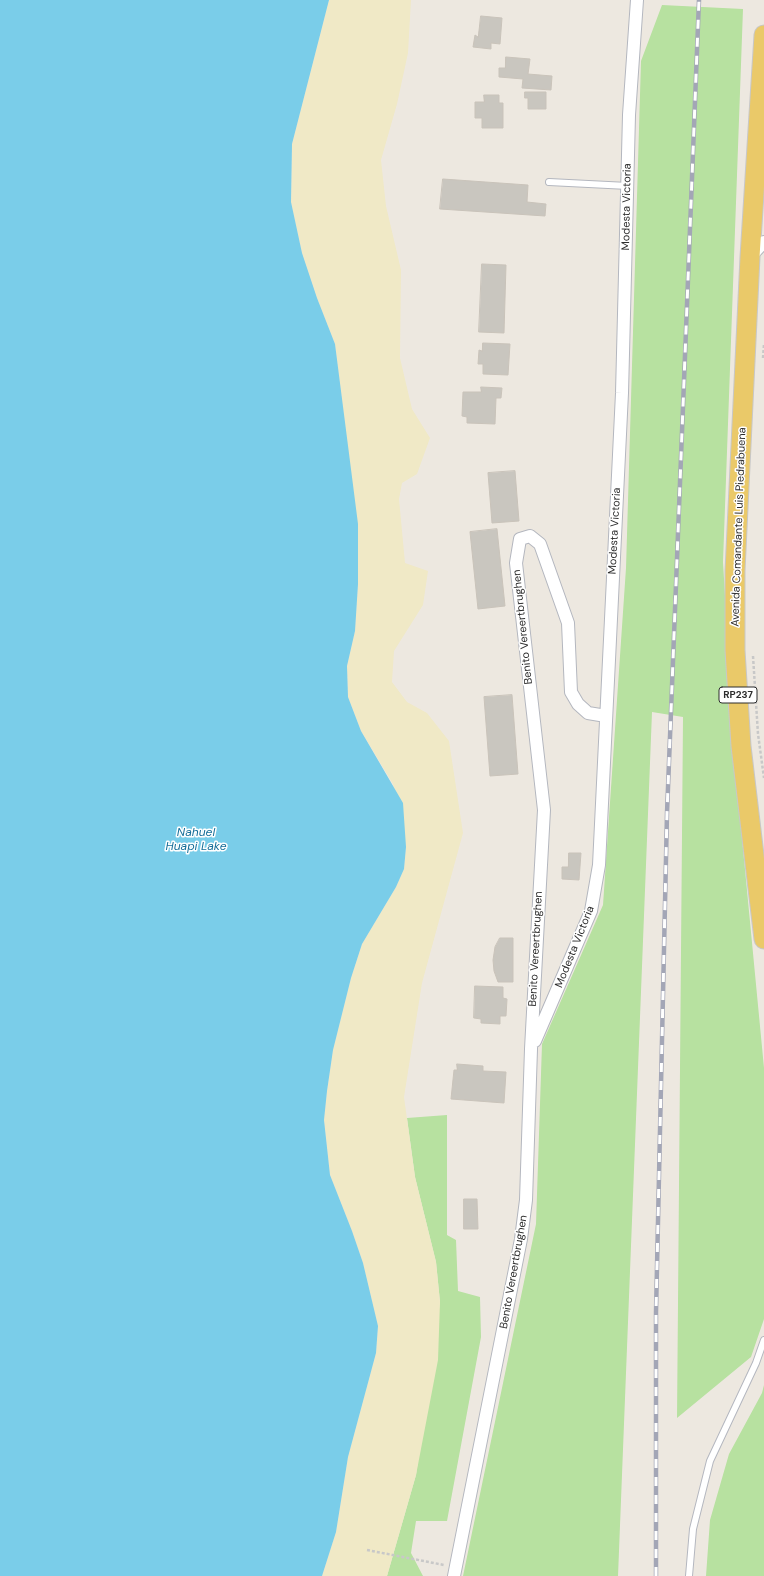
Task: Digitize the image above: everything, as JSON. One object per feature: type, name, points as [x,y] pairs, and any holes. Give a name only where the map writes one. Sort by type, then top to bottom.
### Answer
[{"type":"main road","name":"Avenida Comandante Luis Piedrabuena","points":[[764,35],[750,257],[735,571],[735,650],[741,746],[764,939]]},
{"type":"street","name":"Modesta Victoria","points":[[531,1049],[591,911],[599,865],[622,393],[629,115],[637,0]]},
{"type":"street","points":[[750,257],[764,242]]},
{"type":"street","name":"Benito Vereertbrughen","points":[[455,1572],[522,1239],[526,1200],[531,1049],[544,810],[516,563],[520,539],[530,536],[540,544],[568,623],[571,692],[578,704],[588,712],[606,716]]},
{"type":"lane","points":[[549,182],[628,186]]},
{"type":"lane","points":[[688,1576],[693,1529],[710,1461],[756,1363],[764,1340]]},
{"type":"lane","points":[[756,1363],[764,1363]]},
{"type":"path","points":[[763,360],[764,344]]},
{"type":"path","points":[[753,654],[758,734],[764,778]]},
{"type":"path","points":[[367,1550],[455,1572]]},
{"type":"green space","points":[[662,5],[743,9],[723,562],[735,765],[764,1068],[764,1319],[751,1357],[677,1418],[683,717],[652,712],[618,1576],[463,1576],[536,1224],[542,1044],[603,905],[626,568],[641,61]]},
{"type":"green space","points":[[447,1115],[447,1235],[456,1240],[458,1291],[480,1297],[481,1337],[447,1521],[416,1521],[411,1553],[423,1576],[387,1576],[416,1475],[440,1302],[436,1262],[415,1177],[407,1118]]},
{"type":"green space","points":[[764,1385],[764,1576],[706,1576],[710,1520],[729,1454],[762,1393]]},
{"type":"sand","points":[[329,0],[411,0],[408,53],[397,104],[381,160],[386,206],[401,270],[400,358],[412,409],[430,438],[417,474],[402,483],[399,499],[405,563],[428,571],[423,605],[394,651],[392,682],[407,702],[427,713],[449,741],[463,833],[422,983],[404,1097],[415,1177],[436,1262],[440,1302],[438,1360],[416,1475],[387,1576],[322,1576],[336,1532],[348,1457],[376,1353],[378,1327],[363,1263],[330,1175],[324,1120],[327,1091],[333,1050],[351,978],[362,944],[396,887],[404,869],[406,847],[393,784],[361,731],[348,697],[347,666],[355,631],[358,584],[349,458],[335,344],[317,298],[302,253],[291,203],[292,144]]},
{"type":"water","name":"Nahuel Huapi Lake","points":[[0,0],[329,0],[292,144],[291,202],[302,253],[317,298],[335,344],[358,524],[358,584],[355,631],[347,666],[348,697],[361,731],[403,803],[406,847],[404,869],[396,887],[362,944],[351,978],[333,1050],[327,1091],[324,1120],[330,1175],[363,1263],[378,1326],[376,1353],[348,1457],[336,1532],[322,1576],[0,1576]]},
{"type":"building","points":[[481,16],[502,18],[500,44],[491,43],[491,49],[473,47],[475,35],[478,37]]},
{"type":"building","points":[[506,57],[530,59],[528,74],[552,76],[551,90],[522,88],[523,79],[499,77],[499,68],[505,68]]},
{"type":"building","points":[[525,92],[546,92],[546,109],[528,109],[528,98],[525,98]]},
{"type":"building","points":[[484,95],[499,95],[499,103],[503,103],[503,128],[482,128],[482,118],[475,118],[475,102],[484,102]]},
{"type":"building","points":[[443,179],[528,185],[527,202],[546,204],[545,216],[440,209]]},
{"type":"building","points":[[482,264],[506,265],[504,333],[479,332]]},
{"type":"building","points":[[483,343],[510,344],[508,375],[483,374],[483,364],[478,364],[479,350],[482,351]]},
{"type":"building","points":[[481,387],[502,388],[501,398],[496,398],[495,424],[467,423],[467,417],[462,416],[463,392],[481,392]]},
{"type":"building","points":[[515,471],[519,521],[492,523],[488,473]]},
{"type":"building","points":[[497,529],[505,606],[478,609],[470,532]]},
{"type":"building","points":[[512,695],[518,774],[490,776],[484,697]]},
{"type":"building","points":[[569,853],[581,853],[579,880],[562,879],[562,867],[568,867]]},
{"type":"building","points":[[500,938],[513,938],[513,982],[498,982],[494,971],[493,960],[495,947]]},
{"type":"building","points":[[475,986],[503,987],[503,998],[507,999],[506,1016],[500,1016],[500,1024],[481,1023],[481,1019],[474,1018]]},
{"type":"building","points":[[457,1064],[483,1066],[483,1071],[506,1072],[504,1103],[451,1099],[454,1070],[457,1070]]},
{"type":"building","points":[[464,1199],[477,1199],[478,1229],[464,1229]]},
{"type":"railway","points":[[656,1576],[656,1312],[667,813],[699,0]]}]
